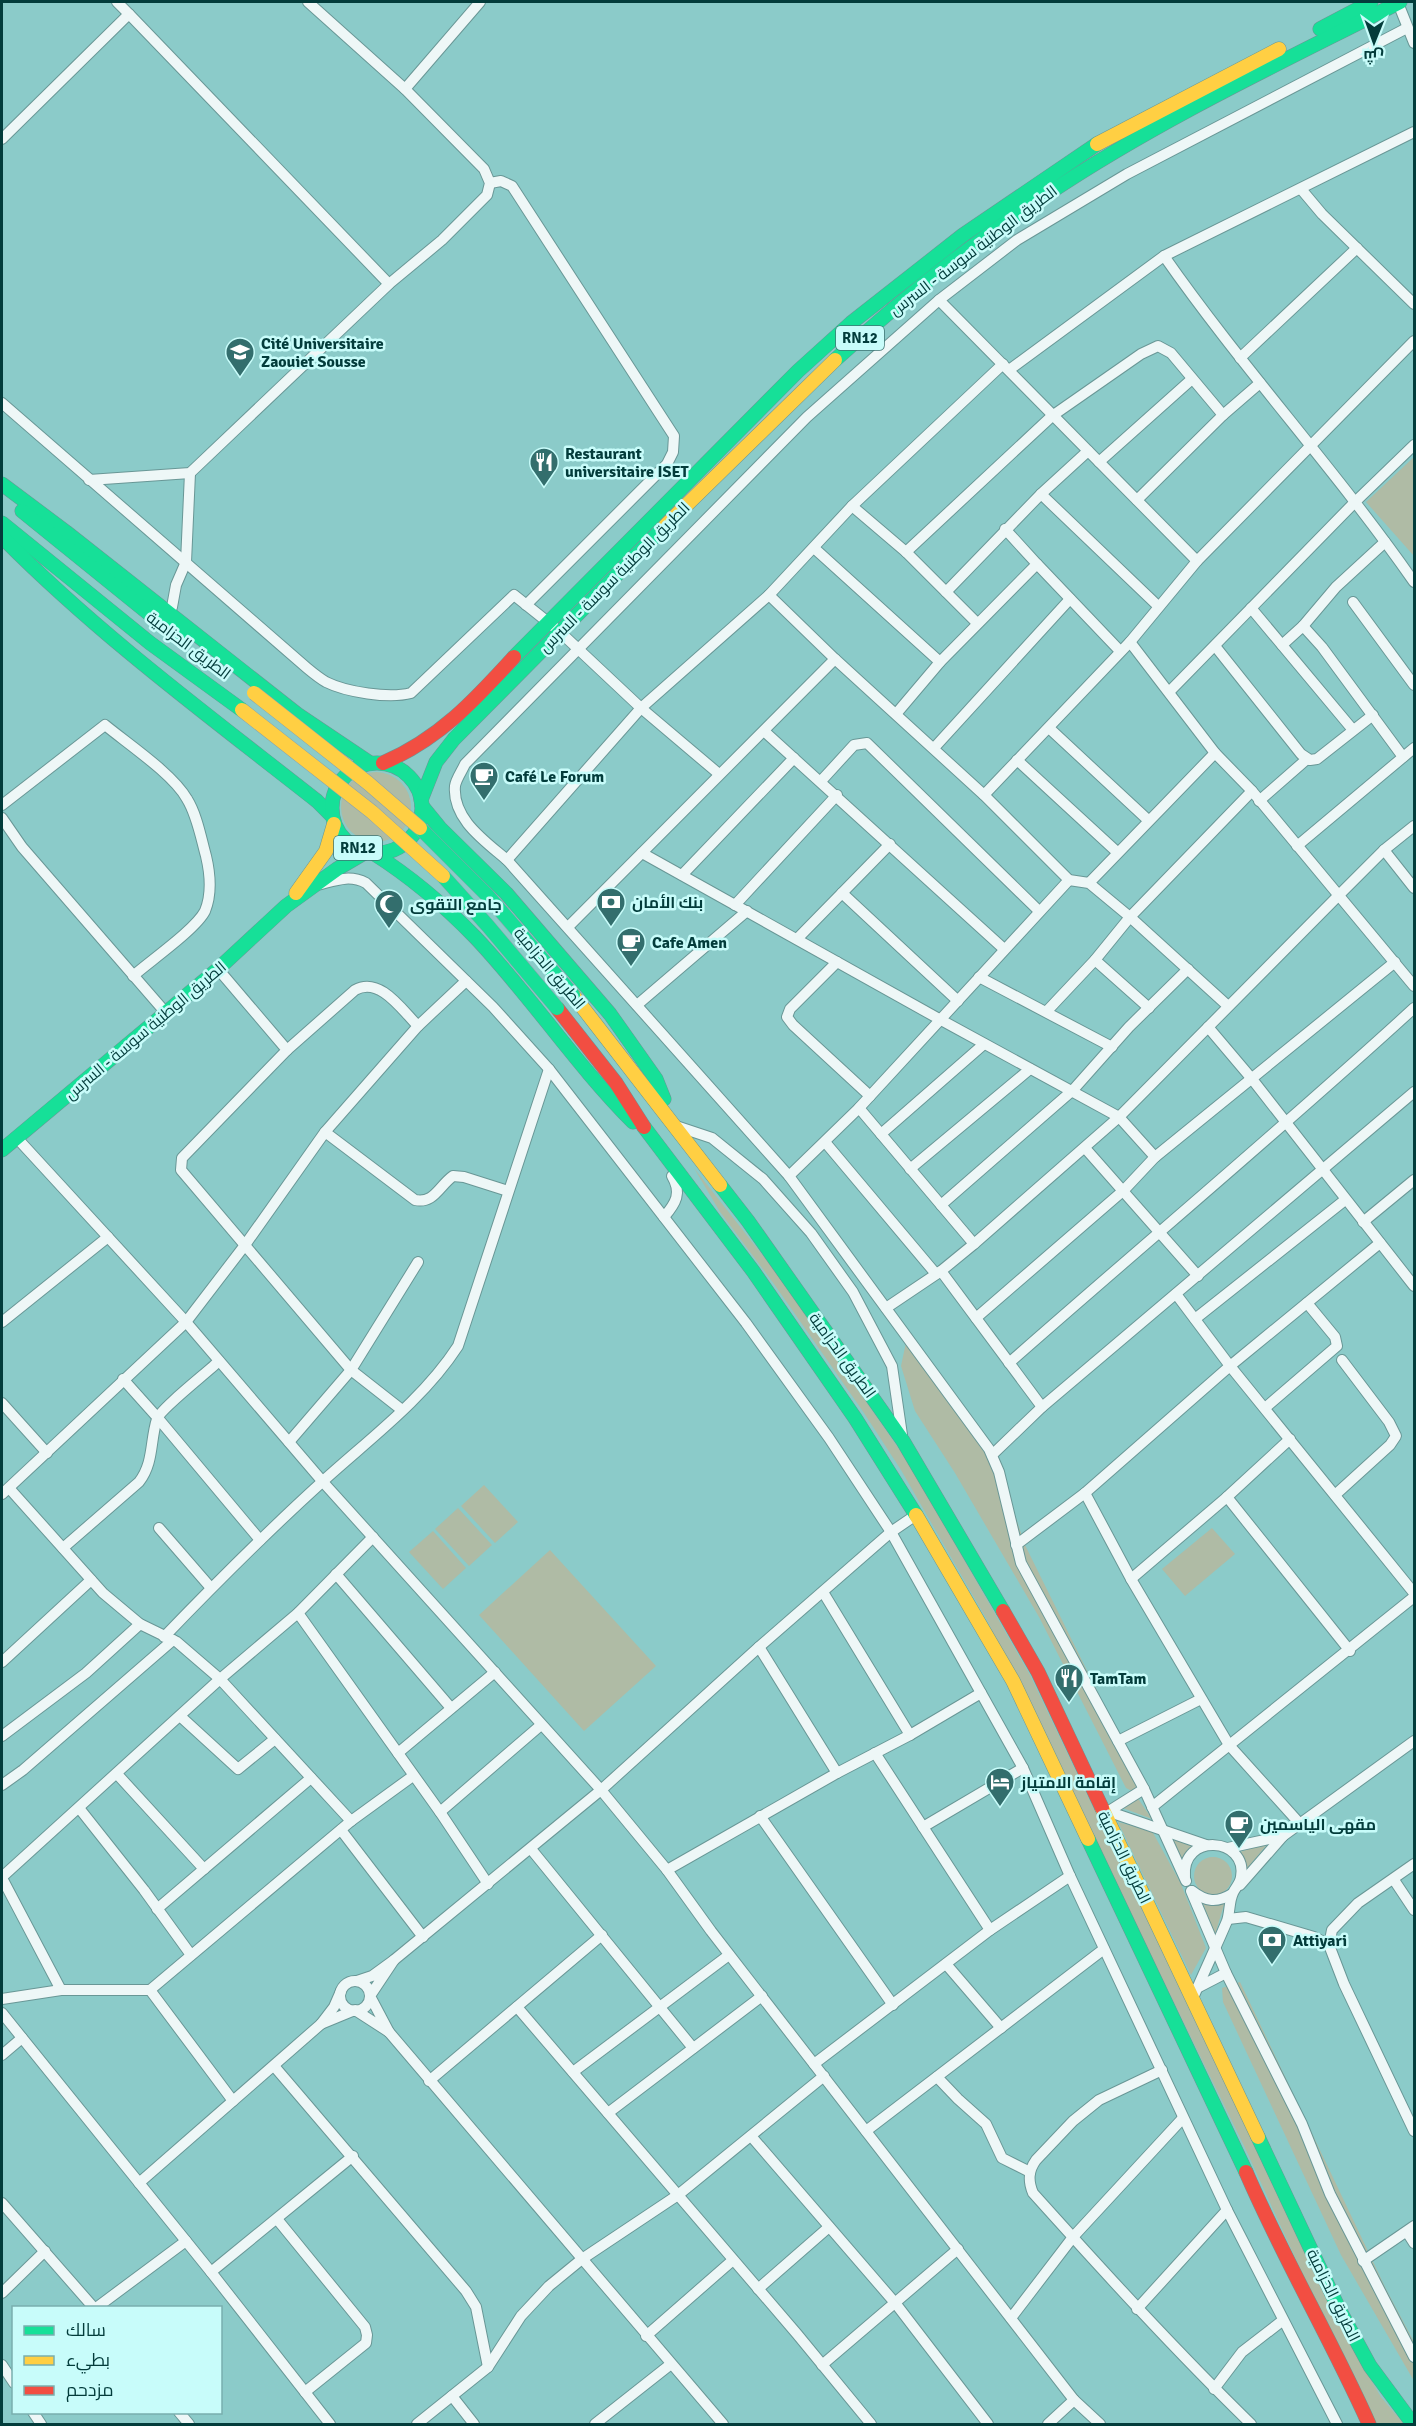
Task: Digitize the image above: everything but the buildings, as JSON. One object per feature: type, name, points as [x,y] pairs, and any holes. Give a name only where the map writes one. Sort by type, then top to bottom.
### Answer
[{"type":"main road","name":"الطريق الوطنية سوسة - السرس","points":[[377,763],[420,747],[436,736],[827,344],[961,234],[1081,154],[1177,100],[1371,2]]},
{"type":"main road","name":"الطريق الوطنية سوسة - السرس","points":[[422,803],[436,762],[454,739],[559,631],[796,396],[898,305],[1002,224],[1089,166],[1187,110],[1400,2]]},
{"type":"main road","points":[[2,484],[67,530],[168,615],[329,738],[377,763],[396,767],[408,775],[417,786],[422,803],[440,828],[506,893],[610,1014],[656,1079],[676,1126]]},
{"type":"main road","name":"الطريق الحزامية","points":[[2,493],[43,530],[159,624],[254,693],[345,764],[432,839],[490,897],[573,995],[676,1126],[754,1231],[903,1441],[1038,1672],[1195,1993],[1258,2142],[1355,2340],[1370,2366],[1413,2424]]},
{"type":"main road","name":"الطريق الحزامية","points":[[2,523],[150,644],[329,775],[415,849],[477,912],[557,1008],[616,1083],[655,1143],[759,1281],[855,1418],[916,1515],[1013,1681],[1239,2155],[1269,2225],[1350,2381],[1369,2424]]},
{"type":"main road","points":[[2,537],[50,586],[99,628],[317,801],[333,820]]},
{"type":"main road","name":"RN12","points":[[377,763],[351,772],[336,788],[332,801],[333,820],[347,841],[369,852],[388,852],[402,846],[413,835],[420,822],[422,803]]},
{"type":"main road","name":"الطريق الوطنية سوسة - السرس","points":[[286,906],[326,851],[333,820]]},
{"type":"main road","name":"الطريق الوطنية سوسة - السرس","points":[[2,1150],[218,969],[286,906],[314,885],[369,852]]},
{"type":"main road","points":[[369,852],[399,868],[463,924],[542,1015],[612,1102],[655,1143]]},
{"type":"street","points":[[117,2],[389,284]]},
{"type":"street","points":[[89,480],[190,473],[389,284],[442,240],[487,195],[490,183],[484,169],[405,89],[308,2]]},
{"type":"street","points":[[405,89],[480,2]]},
{"type":"street","points":[[1400,2],[1414,43]]},
{"type":"street","points":[[2,139],[129,14]]},
{"type":"street","points":[[1407,28],[1194,138],[1082,199],[1017,240],[939,300],[807,417],[465,764],[455,784],[456,804],[465,819],[507,860],[568,927],[789,1176],[992,1455],[999,1472],[1021,1563],[1144,1789],[1226,1973],[1302,2124],[1330,2194],[1414,2357]]},
{"type":"street","points":[[507,860],[641,708],[769,595],[852,506],[1006,367],[1164,256],[1414,132]]},
{"type":"street","points":[[490,183],[501,181],[512,186],[674,436],[675,443],[667,464],[526,605]]},
{"type":"street","points":[[1301,189],[1322,214],[1414,304]]},
{"type":"street","points":[[1240,358],[1357,248]]},
{"type":"street","points":[[1164,256],[1201,310],[1312,444],[1414,580]]},
{"type":"street","points":[[939,300],[1197,561]]},
{"type":"street","points":[[984,795],[1130,642],[1197,561],[1414,341]]},
{"type":"street","points":[[906,552],[1052,416],[1140,354],[1158,346],[1171,353],[1223,415]]},
{"type":"street","points":[[1099,462],[1192,379]]},
{"type":"street","points":[[1137,500],[1223,415],[1260,383]]},
{"type":"street","points":[[2,403],[316,675],[341,687],[388,695],[400,696],[411,693],[514,595],[559,631],[641,708],[719,774]]},
{"type":"street","points":[[1170,691],[1414,445]]},
{"type":"street","points":[[946,592],[1041,494],[1088,451]]},
{"type":"street","points":[[168,615],[172,607],[176,585],[186,562],[190,473]]},
{"type":"street","points":[[1041,494],[1158,606]]},
{"type":"street","points":[[852,506],[906,552],[977,623]]},
{"type":"street","points":[[1005,530],[1120,651]]},
{"type":"street","points":[[1282,645],[1303,626],[1336,587],[1385,542]]},
{"type":"street","points":[[814,548],[940,662]]},
{"type":"street","points":[[896,714],[940,662],[1037,564]]},
{"type":"street","points":[[769,595],[835,659],[984,795],[1069,880],[1089,883],[1228,1006]]},
{"type":"street","points":[[934,748],[1070,599]]},
{"type":"street","points":[[1353,602],[1414,685]]},
{"type":"street","points":[[1251,608],[1353,730]]},
{"type":"street","points":[[1303,626],[1403,757]]},
{"type":"street","points":[[1130,642],[1170,691],[1215,753],[1252,791],[1414,986]]},
{"type":"street","points":[[1215,646],[1307,759],[1317,759],[1373,715]]},
{"type":"street","points":[[568,927],[719,774],[765,732],[835,659]]},
{"type":"street","points":[[2,805],[105,725],[170,779],[187,799],[201,837],[208,866],[210,888],[204,911],[196,922],[133,976]]},
{"type":"street","points":[[1049,728],[1148,820]]},
{"type":"street","points":[[765,732],[1004,949]]},
{"type":"street","points":[[821,781],[854,745],[867,743],[1040,911]]},
{"type":"street","points":[[1297,846],[1414,748]]},
{"type":"street","points":[[1089,883],[1215,753]]},
{"type":"street","points":[[682,875],[794,758]]},
{"type":"street","points":[[1259,801],[1307,759]]},
{"type":"street","points":[[1017,760],[1117,852]]},
{"type":"street","points":[[1047,1011],[1095,960],[1130,917],[1252,791]]},
{"type":"street","points":[[735,905],[837,795]]},
{"type":"street","points":[[2,818],[22,847],[166,1013]]},
{"type":"street","points":[[886,1308],[974,1244],[1119,1117],[1384,850],[1414,826]]},
{"type":"street","points":[[797,939],[890,844]]},
{"type":"street","points":[[1384,850],[1414,888]]},
{"type":"street","points":[[642,853],[1119,1117],[1155,1157]]},
{"type":"street","points":[[314,885],[345,878],[357,878],[366,883],[466,981],[549,1069],[760,1342],[829,1438],[891,1532],[1023,1768],[1070,1876],[1183,2118],[1282,2321],[1305,2360],[1336,2424]]},
{"type":"street","points":[[789,1176],[859,1108],[1069,880]]},
{"type":"street","points":[[842,893],[958,1001]]},
{"type":"street","points":[[637,1005],[747,911]]},
{"type":"street","points":[[1095,960],[1149,1008]]},
{"type":"street","points":[[837,962],[790,1009],[787,1017],[870,1096]]},
{"type":"street","points":[[976,1318],[1124,1190],[1155,1157],[1395,962]]},
{"type":"street","points":[[218,969],[287,1050]]},
{"type":"street","points":[[941,1205],[1073,1090],[1188,969]]},
{"type":"street","points":[[979,977],[1112,1047]]},
{"type":"street","points":[[351,1821],[220,1679],[187,1650],[140,1624],[103,1593],[63,1548],[5,1491],[186,1322],[245,1245],[325,1132],[418,1026],[466,981]]},
{"type":"street","points":[[402,1410],[351,1370],[181,1170],[180,1164],[182,1158],[287,1050],[356,990],[367,985],[378,987],[418,1026]]},
{"type":"street","points":[[1009,1362],[1286,1123],[1414,1008]]},
{"type":"street","points":[[1208,1027],[1252,1079],[1414,1286]]},
{"type":"street","points":[[881,1134],[984,1044]]},
{"type":"street","points":[[2,1785],[23,1770],[168,1639],[211,1588],[322,1482],[402,1410],[443,1366],[458,1346],[549,1069]]},
{"type":"street","points":[[910,1169],[1030,1069]]},
{"type":"street","points":[[992,1455],[1042,1407],[1414,1092]]},
{"type":"street","points":[[859,1108],[974,1244]]},
{"type":"street","points":[[676,1126],[712,1138],[763,1179],[811,1233],[827,1255],[853,1292],[892,1366],[903,1441]]},
{"type":"street","points":[[325,1132],[415,1200],[431,1199],[450,1178],[456,1176],[508,1191]]},
{"type":"street","points":[[16,1137],[186,1322],[322,1482],[601,1790],[667,1870],[729,1955],[1074,2400],[1100,2424]]},
{"type":"street","points":[[825,1142],[976,1318],[1042,1407]]},
{"type":"street","points":[[655,1143],[676,1183],[678,1195],[675,1204],[664,1217]]},
{"type":"street","points":[[1085,1148],[1198,1276]]},
{"type":"street","points":[[1363,1222],[1410,1184],[1414,1198]]},
{"type":"street","points":[[1195,1319],[1345,1200]]},
{"type":"street","points":[[2,1322],[108,1237]]},
{"type":"street","points":[[1016,1545],[1085,1492],[1230,1366],[1380,1243]]},
{"type":"street","points":[[289,1442],[351,1370],[418,1262]]},
{"type":"street","points":[[1152,1807],[1350,1651],[1414,1595],[1230,1366],[1176,1294]]},
{"type":"street","points":[[1265,1408],[1337,1346],[1335,1336],[1307,1304]]},
{"type":"street","points":[[1335,1495],[1390,1445],[1395,1436],[1389,1422],[1342,1360]]},
{"type":"street","points":[[63,1548],[144,1475],[150,1457],[157,1417],[219,1361]]},
{"type":"street","points":[[123,1379],[260,1540]]},
{"type":"street","points":[[2,1403],[47,1453]]},
{"type":"street","points":[[1131,1579],[1227,1497],[1290,1438]]},
{"type":"street","points":[[1085,1492],[1131,1579],[1229,1745],[1301,1825]]},
{"type":"street","points":[[1227,1497],[1350,1651]]},
{"type":"street","points":[[139,2183],[321,2024],[334,2007],[347,1983],[372,1976],[394,1960],[531,1849],[601,1790],[759,1647],[891,1532],[916,1515]]},
{"type":"street","points":[[159,1528],[211,1588]]},
{"type":"street","points":[[61,1990],[2,1878],[220,1679],[298,1613],[373,1537]]},
{"type":"street","points":[[336,1574],[451,1708]]},
{"type":"street","points":[[2,1660],[91,1580]]},
{"type":"street","points":[[823,1592],[910,1735]]},
{"type":"street","points":[[298,1613],[440,1812],[488,1884]]},
{"type":"street","points":[[2,1736],[86,1673],[140,1624]]},
{"type":"street","points":[[759,1647],[837,1773]]},
{"type":"street","points":[[398,1753],[495,1672]]},
{"type":"street","points":[[667,1870],[981,1694]]},
{"type":"street","points":[[1118,1741],[1201,1699]]},
{"type":"street","points":[[180,1716],[238,1769],[275,1739]]},
{"type":"street","points":[[440,1812],[542,1725]]},
{"type":"street","points":[[1195,1993],[1228,1919],[1235,1891],[1241,1877],[1241,1866],[1236,1855],[1228,1848],[1217,1844],[1206,1845],[1195,1850],[1188,1859],[1185,1870],[1188,1886],[1200,1898],[1211,1901],[1222,1900],[1235,1891],[1283,1836],[1414,1741]]},
{"type":"street","points":[[875,1753],[990,1930]]},
{"type":"street","points":[[923,1827],[1023,1768]]},
{"type":"street","points":[[117,1773],[204,1869]]},
{"type":"street","points":[[2,1999],[61,1990],[150,1990],[351,1821],[413,1776]]},
{"type":"street","points":[[157,1909],[311,1778]]},
{"type":"street","points":[[1105,1810],[1144,1789]]},
{"type":"street","points":[[79,1808],[191,1955]]},
{"type":"street","points":[[1105,1810],[1206,1845]]},
{"type":"street","points":[[760,1816],[893,2005]]},
{"type":"street","points":[[341,1830],[423,1937]]},
{"type":"street","points":[[1228,1848],[1283,1836]]},
{"type":"street","points":[[531,1849],[602,1935],[658,2008],[693,2048]]},
{"type":"street","points":[[1414,1864],[1358,1903],[1337,1923],[1332,1930],[1329,1945],[1344,1984],[1414,2132]]},
{"type":"street","points":[[814,2064],[990,1930],[1070,1876]]},
{"type":"street","points":[[1394,1880],[1414,1910]]},
{"type":"street","points":[[1228,1919],[1246,1917],[1314,1937],[1329,1945]]},
{"type":"street","points":[[429,2081],[602,1935]]},
{"type":"street","points":[[866,2131],[1104,1949]]},
{"type":"street","points":[[573,2072],[729,1955]]},
{"type":"street","points":[[321,2024],[365,2006],[394,1960]]},
{"type":"street","points":[[946,1964],[1001,2028]]},
{"type":"street","points":[[1195,1993],[1226,1973]]},
{"type":"street","points":[[357,1981],[366,1985],[389,2032],[429,2081],[723,2424]]},
{"type":"street","points":[[150,1990],[233,2102]]},
{"type":"street","points":[[341,1991],[340,1996],[344,2006],[355,2010],[389,2032]]},
{"type":"street","points":[[608,2113],[762,1996]]},
{"type":"street","points":[[517,2007],[871,2424]]},
{"type":"street","points":[[2,2013],[211,2272],[330,2424]]},
{"type":"street","points":[[2,2055],[22,2038]]},
{"type":"street","points":[[274,2066],[466,2291],[476,2307],[488,2367]]},
{"type":"street","points":[[1161,2070],[1113,2092],[1084,2111],[1036,2160],[1030,2172],[1029,2182],[1033,2193],[1137,2309],[1246,2423]]},
{"type":"street","points":[[417,2424],[488,2367],[534,2300],[582,2259],[678,2195],[824,2076]]},
{"type":"street","points":[[937,2077],[986,2124],[1002,2158],[1030,2172]]},
{"type":"street","points":[[1011,2318],[1073,2237],[1183,2118]]},
{"type":"street","points":[[751,2136],[896,2304],[988,2424]]},
{"type":"street","points":[[211,2272],[353,2156]]},
{"type":"street","points":[[2,2203],[94,2306]]},
{"type":"street","points":[[1137,2309],[1227,2210]]},
{"type":"street","points":[[277,2218],[355,2313],[365,2327],[367,2335],[366,2343],[305,2392]]},
{"type":"street","points":[[758,2289],[829,2227]]},
{"type":"street","points":[[1363,2261],[1411,2229],[1414,2243]]},
{"type":"street","points":[[96,2306],[186,2241]]},
{"type":"street","points":[[822,2365],[958,2249]]},
{"type":"street","points":[[2,2293],[45,2251]]},
{"type":"street","points":[[646,2336],[734,2260]]},
{"type":"street","points":[[1214,2389],[1242,2352],[1282,2321]]},
{"type":"street","points":[[595,2424],[671,2364]]},
{"type":"street","points":[[2,2365],[12,2380]]},
{"type":"street","points":[[452,2396],[474,2424]]},
{"type":"street","points":[[1048,2424],[1074,2400]]},
{"type":"green space","points":[[1414,457],[1414,556],[1366,502]]},
{"type":"green space","points":[[376,772],[389,775],[401,782],[408,794],[411,807],[408,820],[401,832],[389,839],[376,842],[363,839],[351,832],[344,820],[341,807],[344,794],[351,782],[363,775]]},
{"type":"green space","points":[[694,1168],[779,1276],[910,1465],[1030,1675],[1350,2344],[1381,2397],[1404,2424],[1376,2424],[1303,2275],[1246,2150],[987,1620],[901,1470],[774,1284],[720,1212]]},
{"type":"green space","points":[[908,1333],[994,1452],[1025,1545],[1146,1790],[1138,1794],[1126,1788],[1039,1617],[955,1473],[915,1411],[901,1366]]},
{"type":"green space","points":[[484,1485],[518,1522],[495,1543],[461,1506]]},
{"type":"green space","points":[[458,1508],[492,1545],[469,1566],[435,1529]]},
{"type":"green space","points":[[1212,1528],[1235,1554],[1185,1596],[1162,1569]]},
{"type":"green space","points":[[433,1531],[466,1568],[443,1589],[409,1552]]},
{"type":"green space","points":[[550,1550],[656,1666],[584,1731],[479,1615]]},
{"type":"green space","points":[[1137,1797],[1152,1819],[1120,1807]]},
{"type":"green space","points":[[1118,1822],[1152,1831],[1181,1884],[1206,1948],[1191,1975]]},
{"type":"green space","points":[[1164,1826],[1198,1843],[1188,1849],[1181,1862]]},
{"type":"green space","points":[[1271,1840],[1243,1873],[1235,1854]]},
{"type":"green space","points":[[1213,1857],[1227,1862],[1232,1876],[1227,1890],[1213,1895],[1199,1890],[1194,1876],[1199,1862]]},
{"type":"green space","points":[[1226,1898],[1215,1935],[1202,1901]]},
{"type":"green space","points":[[1240,1982],[1386,2289],[1414,2342],[1414,2381],[1341,2255],[1223,2002],[1222,1988]]},
{"type":"traffic: fast","points":[[1320,29],[1371,2]]},
{"type":"traffic: fast","points":[[835,360],[912,293],[966,251],[1091,166],[1222,92],[1400,2]]},
{"type":"traffic: fast","points":[[514,657],[798,371],[851,323],[963,235],[1097,144]]},
{"type":"traffic: fast","points":[[2,484],[297,714],[370,763]]},
{"type":"traffic: fast","points":[[22,511],[184,642]]},
{"type":"traffic: fast","points":[[2,523],[150,643],[242,710]]},
{"type":"traffic: fast","points":[[421,800],[436,762],[454,739],[665,526]]},
{"type":"traffic: fast","points":[[2,537],[77,608],[116,641],[317,801],[332,816]]},
{"type":"traffic: fast","points":[[377,763],[394,767],[409,776],[418,791],[422,808],[418,825],[409,840],[394,849],[377,853],[360,849],[345,840],[336,825],[332,808],[336,791],[345,776],[360,767],[377,763]]},
{"type":"traffic: fast","points":[[422,806],[440,828],[506,893],[610,1014],[656,1079],[664,1099]]},
{"type":"traffic: fast","points":[[420,828],[488,896],[573,995]]},
{"type":"traffic: fast","points":[[2,1150],[218,969],[286,906],[337,869],[366,852]]},
{"type":"traffic: fast","points":[[373,853],[427,892],[475,937],[592,1077],[633,1122]]},
{"type":"traffic: fast","points":[[443,876],[557,1008]]},
{"type":"traffic: fast","points":[[644,1127],[753,1271],[855,1418],[916,1515]]},
{"type":"traffic: fast","points":[[720,1185],[748,1221],[903,1441],[1003,1611]]},
{"type":"traffic: fast","points":[[1088,1839],[1246,2172]]},
{"type":"traffic: fast","points":[[1258,2137],[1339,2309],[1370,2366],[1413,2424]]},
{"type":"traffic: slow","points":[[1097,144],[1279,49]]},
{"type":"traffic: slow","points":[[665,526],[835,360]]},
{"type":"traffic: slow","points":[[254,693],[368,783],[420,828]]},
{"type":"traffic: slow","points":[[242,710],[372,812],[443,876]]},
{"type":"traffic: slow","points":[[296,893],[326,851],[334,824]]},
{"type":"traffic: slow","points":[[573,995],[720,1185]]},
{"type":"traffic: slow","points":[[916,1515],[1013,1681],[1088,1839]]},
{"type":"traffic: slow","points":[[1102,1808],[1258,2137]]},
{"type":"traffic: jam","points":[[383,763],[439,731],[470,704],[514,657]]},
{"type":"traffic: jam","points":[[557,1008],[616,1083],[644,1127]]},
{"type":"traffic: jam","points":[[1003,1611],[1038,1672],[1102,1808]]},
{"type":"traffic: jam","points":[[1246,2172],[1275,2236],[1369,2424]]},
{"type":"place","name":"Cité Universitaire Zaouiet Sousse","points":[[240,378]]},
{"type":"place","name":"Restaurant universitaire ISET","points":[[544,488]]},
{"type":"place","name":"Café Le Forum","points":[[484,802]]},
{"type":"place","name":"بنك الأمان","points":[[611,928]]},
{"type":"place","name":"جامع التقوى","points":[[389,930]]},
{"type":"place","name":"Cafe Amen","points":[[631,968]]},
{"type":"place","name":"TamTam","points":[[1069,1704]]},
{"type":"place","name":"إقامة الامتياز","points":[[1000,1808]]},
{"type":"place","name":"مقهى الياسمين","points":[[1239,1850]]},
{"type":"place","name":"Attiyari","points":[[1272,1966]]}]
